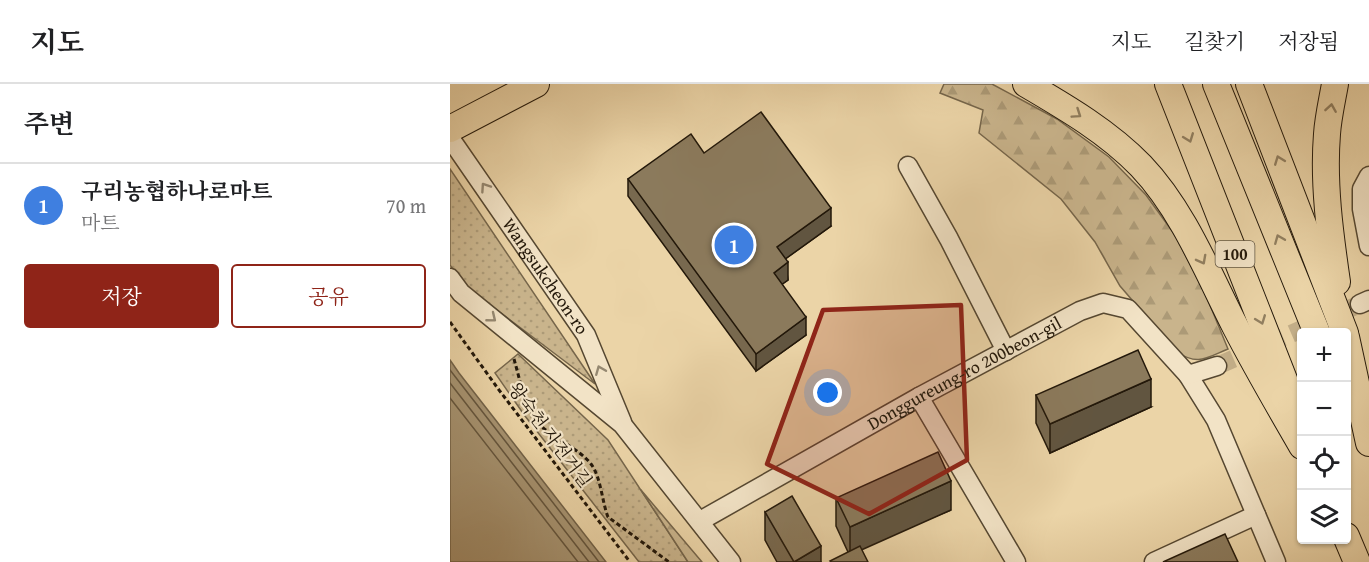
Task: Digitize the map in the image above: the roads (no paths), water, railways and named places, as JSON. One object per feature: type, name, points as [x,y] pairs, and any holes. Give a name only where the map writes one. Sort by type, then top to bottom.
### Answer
[{"type":"highway","points":[[454,124],[496,84]]},
{"type":"highway","points":[[454,124],[536,84]]},
{"type":"highway","points":[[1026,84],[1075,112],[1112,140],[1142,167],[1177,214],[1236,328],[1297,437]]},
{"type":"highway","name":"100","points":[[1168,84],[1297,411]]},
{"type":"highway","name":"100","points":[[1216,84],[1315,328]]},
{"type":"highway","points":[[1249,84],[1343,328]]},
{"type":"highway","points":[[1335,84],[1327,134],[1327,183],[1331,241],[1345,328]]},
{"type":"highway","points":[[1351,359],[1369,444]]},
{"type":"highway","points":[[1351,415],[1369,461]]},
{"type":"highway","points":[[1350,544],[1357,562]]},
{"type":"street","name":"Wangsukcheon-ro","points":[[454,124],[586,335],[622,424]]},
{"type":"street","points":[[908,166],[949,239],[1006,351]]},
{"type":"street","points":[[1369,176],[1362,189],[1362,209],[1369,246]]},
{"type":"street","name":"Wangsukcheon-ro","points":[[450,279],[461,293],[622,424],[731,562]]},
{"type":"street","name":"Donggureung-ro 200beon-gil","points":[[700,521],[919,398],[1080,311],[1103,303],[1128,309],[1188,375],[1216,420],[1276,562]]},
{"type":"street","points":[[1188,375],[1217,366]]},
{"type":"street","points":[[919,398],[1016,562]]},
{"type":"street","points":[[1154,562],[1257,515]]},
{"type":"water","points":[[450,360],[459,373],[606,562],[450,562]]},
{"type":"tunnel","points":[[1217,366],[1360,304]]},
{"type":"place","name":"구리농협하나로마트","points":[[734,245]]}]
